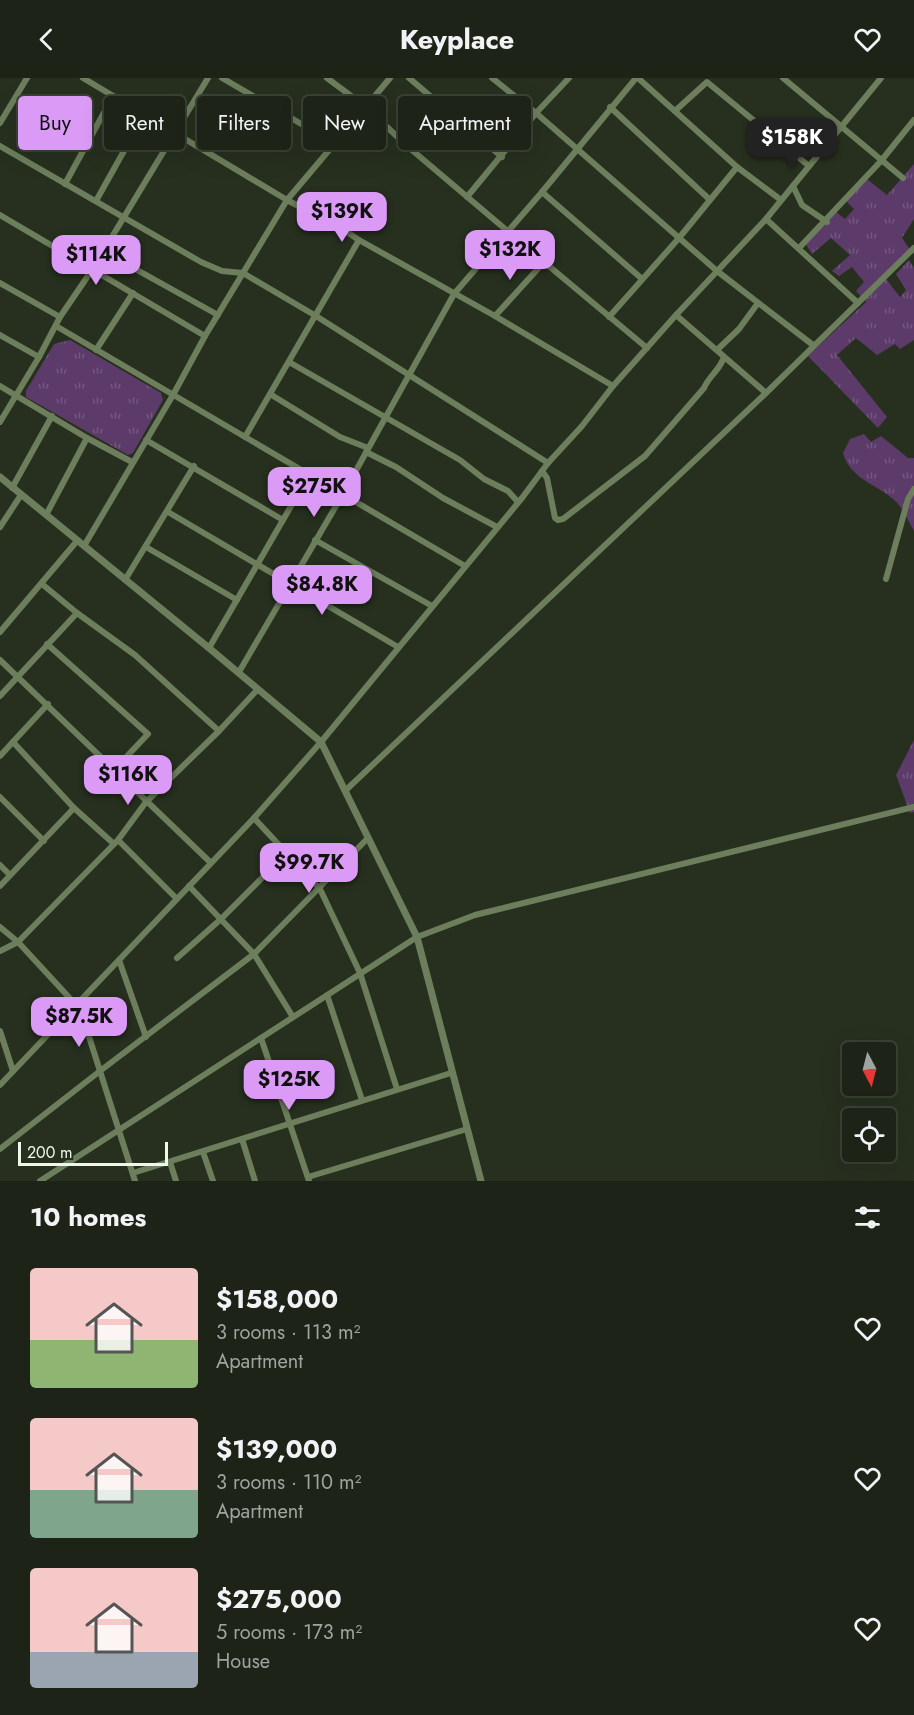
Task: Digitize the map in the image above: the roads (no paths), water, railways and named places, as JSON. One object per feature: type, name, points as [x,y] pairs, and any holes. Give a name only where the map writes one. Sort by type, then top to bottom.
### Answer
[{"type":"street","points":[[0,123],[27,78]]},
{"type":"street","points":[[83,78],[113,96]]},
{"type":"street","points":[[185,116],[208,78]]},
{"type":"street","points":[[222,78],[303,125]]},
{"type":"street","points":[[327,78],[352,96]]},
{"type":"street","points":[[375,96],[390,78]]},
{"type":"street","points":[[409,78],[501,157]]},
{"type":"street","points":[[492,78],[536,113],[717,271],[813,345]]},
{"type":"street","points":[[467,197],[536,113],[569,78]]},
{"type":"street","points":[[239,672],[343,494],[454,294],[509,232],[610,107],[637,78],[676,110],[737,167],[781,200]]},
{"type":"street","points":[[783,78],[903,178]]},
{"type":"street","points":[[0,1085],[254,818],[321,742],[548,463],[676,315],[766,219],[878,79]]},
{"type":"street","points":[[676,110],[707,82],[810,166]]},
{"type":"street","points":[[610,107],[710,199]]},
{"type":"street","points":[[65,184],[104,112]]},
{"type":"street","points":[[799,248],[881,161],[914,120]]},
{"type":"street","points":[[386,126],[406,145],[647,348]]},
{"type":"street","points":[[185,139],[287,200],[495,316],[613,386]]},
{"type":"street","points":[[0,146],[201,262],[222,271],[243,273],[316,316],[548,463]]},
{"type":"street","points":[[96,201],[124,150]]},
{"type":"street","points":[[0,422],[60,317],[92,270],[164,150]]},
{"type":"street","points":[[84,546],[205,336],[287,200],[328,150]]},
{"type":"street","points":[[609,317],[641,278],[679,238],[737,167]]},
{"type":"street","points":[[793,186],[802,205],[826,221]]},
{"type":"street","points":[[542,192],[641,278]]},
{"type":"street","points":[[0,215],[205,336]]},
{"type":"street","points":[[766,219],[858,303]]},
{"type":"street","points":[[245,437],[359,240]]},
{"type":"street","points":[[346,790],[766,393],[914,248]]},
{"type":"street","points":[[103,251],[218,315]]},
{"type":"street","points":[[495,316],[544,262]]},
{"type":"street","points":[[0,283],[60,317]]},
{"type":"street","points":[[96,350],[133,293]]},
{"type":"street","points":[[717,350],[739,328],[758,303]]},
{"type":"street","points":[[676,315],[766,393]]},
{"type":"street","points":[[56,326],[465,566]]},
{"type":"street","points":[[0,335],[39,357]]},
{"type":"street","points":[[542,471],[547,477],[555,518],[563,519],[645,456],[704,388],[707,380],[719,369],[724,357]]},
{"type":"street","points":[[289,362],[460,460],[484,479],[508,491],[518,502]]},
{"type":"street","points":[[0,386],[132,462]]},
{"type":"street","points":[[270,394],[396,467],[443,498],[497,527]]},
{"type":"street","points":[[12,488],[52,416]]},
{"type":"street","points":[[46,515],[87,438]]},
{"type":"street","points":[[146,440],[283,519]]},
{"type":"street","points":[[125,580],[194,466]]},
{"type":"street","points":[[209,648],[309,475]]},
{"type":"street","points":[[0,477],[321,742],[417,937],[481,1181]]},
{"type":"street","points":[[886,579],[908,499],[914,489]]},
{"type":"street","points":[[0,527],[21,495]]},
{"type":"street","points":[[168,512],[398,647]]},
{"type":"street","points":[[315,540],[432,606]]},
{"type":"street","points":[[0,632],[77,541]]},
{"type":"street","points":[[147,547],[237,600]]},
{"type":"street","points":[[42,584],[77,613],[135,655],[219,730]]},
{"type":"street","points":[[0,696],[77,613]]},
{"type":"street","points":[[47,644],[148,734],[114,770]]},
{"type":"street","points":[[0,660],[210,862]]},
{"type":"street","points":[[0,951],[18,942],[116,842],[146,802],[258,690]]},
{"type":"street","points":[[0,756],[48,704]]},
{"type":"street","points":[[13,742],[74,808],[116,842],[177,899]]},
{"type":"street","points":[[0,797],[44,841]]},
{"type":"street","points":[[40,1181],[417,937],[475,915],[914,807]]},
{"type":"street","points":[[0,886],[74,808]]},
{"type":"street","points":[[254,818],[320,889],[360,973],[398,1089]]},
{"type":"street","points":[[0,1149],[254,954],[367,839]]},
{"type":"street","points":[[177,957],[221,919],[287,853]]},
{"type":"street","points":[[0,865],[10,874]]},
{"type":"street","points":[[189,886],[254,954],[293,1017]]},
{"type":"street","points":[[0,927],[18,942],[77,1006],[135,1181]]},
{"type":"street","points":[[119,960],[146,1037]]},
{"type":"street","points":[[327,995],[362,1100]]},
{"type":"street","points":[[0,1031],[13,1071]]},
{"type":"street","points":[[261,1038],[309,1179],[467,1129]]},
{"type":"street","points":[[133,1173],[451,1073]]},
{"type":"street","points":[[242,1139],[255,1181]]},
{"type":"street","points":[[203,1152],[213,1181]]},
{"type":"street","points":[[170,1162],[176,1181]]}]
